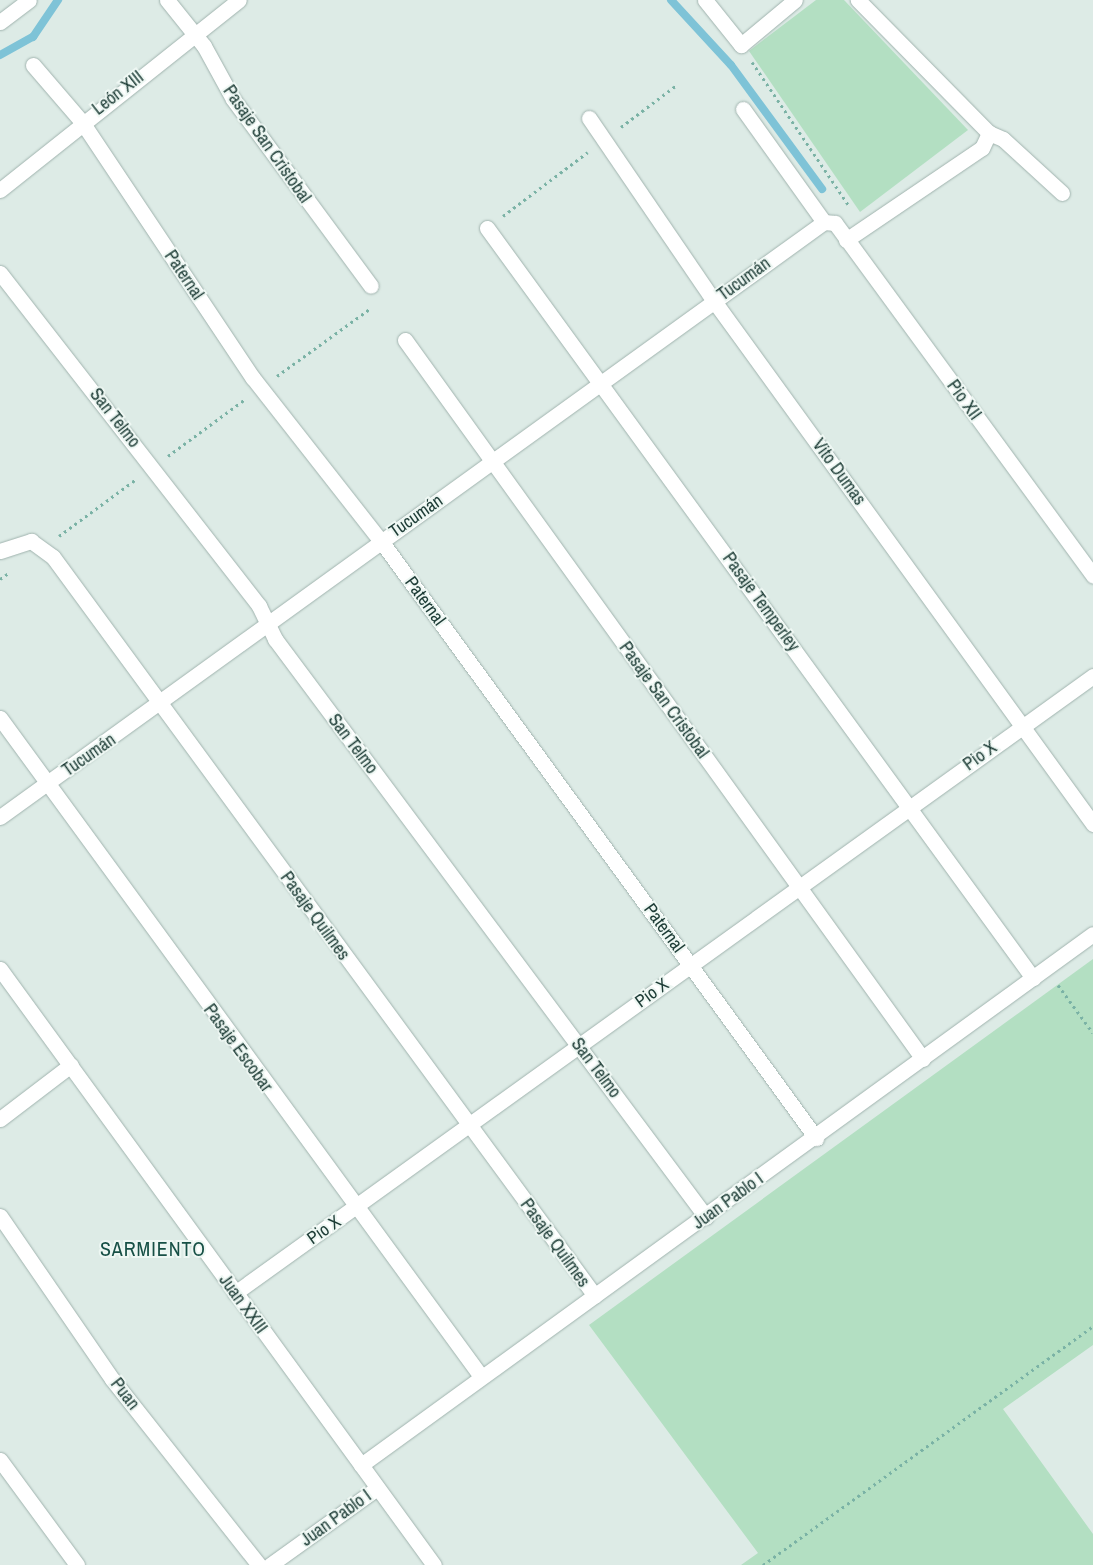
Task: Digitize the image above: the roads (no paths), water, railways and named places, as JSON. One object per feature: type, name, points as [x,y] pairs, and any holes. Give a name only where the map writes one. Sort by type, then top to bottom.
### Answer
[{"type":"street","points":[[0,22],[29,0]]},
{"type":"street","name":"Pasaje San Cristobal","points":[[167,0],[194,33],[233,98],[371,286]]},
{"type":"street","name":"León XIII","points":[[0,190],[82,122],[194,33],[239,0]]},
{"type":"street","points":[[705,0],[741,44],[795,0]]},
{"type":"street","points":[[858,0],[989,133],[1003,140],[1062,193]]},
{"type":"street","name":"Paternal","points":[[33,65],[82,122],[261,388],[381,541],[816,1138]]},
{"type":"street","name":"Pio XII","points":[[743,109],[829,223],[846,240],[1091,569]]},
{"type":"street","name":"Vito Dumas","points":[[589,118],[714,300],[1093,824]]},
{"type":"street","points":[[846,240],[982,148],[989,133]]},
{"type":"street","name":"Tucumán","points":[[0,817],[159,705],[267,624],[491,463],[599,380],[829,223]]},
{"type":"street","name":"Pasaje Temperley","points":[[487,228],[910,806],[1033,978]]},
{"type":"street","name":"San Telmo","points":[[0,273],[153,467],[259,606],[267,624],[706,1217]]},
{"type":"street","name":"Pasaje San Cristobal","points":[[405,340],[491,463],[800,886],[923,1059]]},
{"type":"street","name":"Pasaje Quilmes","points":[[0,551],[36,545],[53,557],[159,705],[595,1296]]},
{"type":"street","name":"Pio X","points":[[235,1293],[470,1126],[910,806],[1093,676]]},
{"type":"street","name":"Pasaje Escobar","points":[[0,718],[46,785],[355,1208],[480,1375]]},
{"type":"street","name":"Juan Pablo I","points":[[361,1465],[480,1375],[595,1296],[816,1138],[1093,934]]},
{"type":"street","name":"Juan XXIII","points":[[0,969],[434,1565]]},
{"type":"street","points":[[0,1120],[71,1065]]},
{"type":"street","name":"Puan","points":[[0,1216],[112,1378],[259,1565]]},
{"type":"street","points":[[0,1460],[77,1565]]},
{"type":"street","name":"Juan Pablo I","points":[[270,1565],[378,1488]]},
{"type":"waterway","points":[[0,55],[33,37],[58,0]]},
{"type":"waterway","points":[[671,0],[731,65],[822,189]]},
{"type":"district","name":"SARMIENTO","points":[[153,1248]]}]
